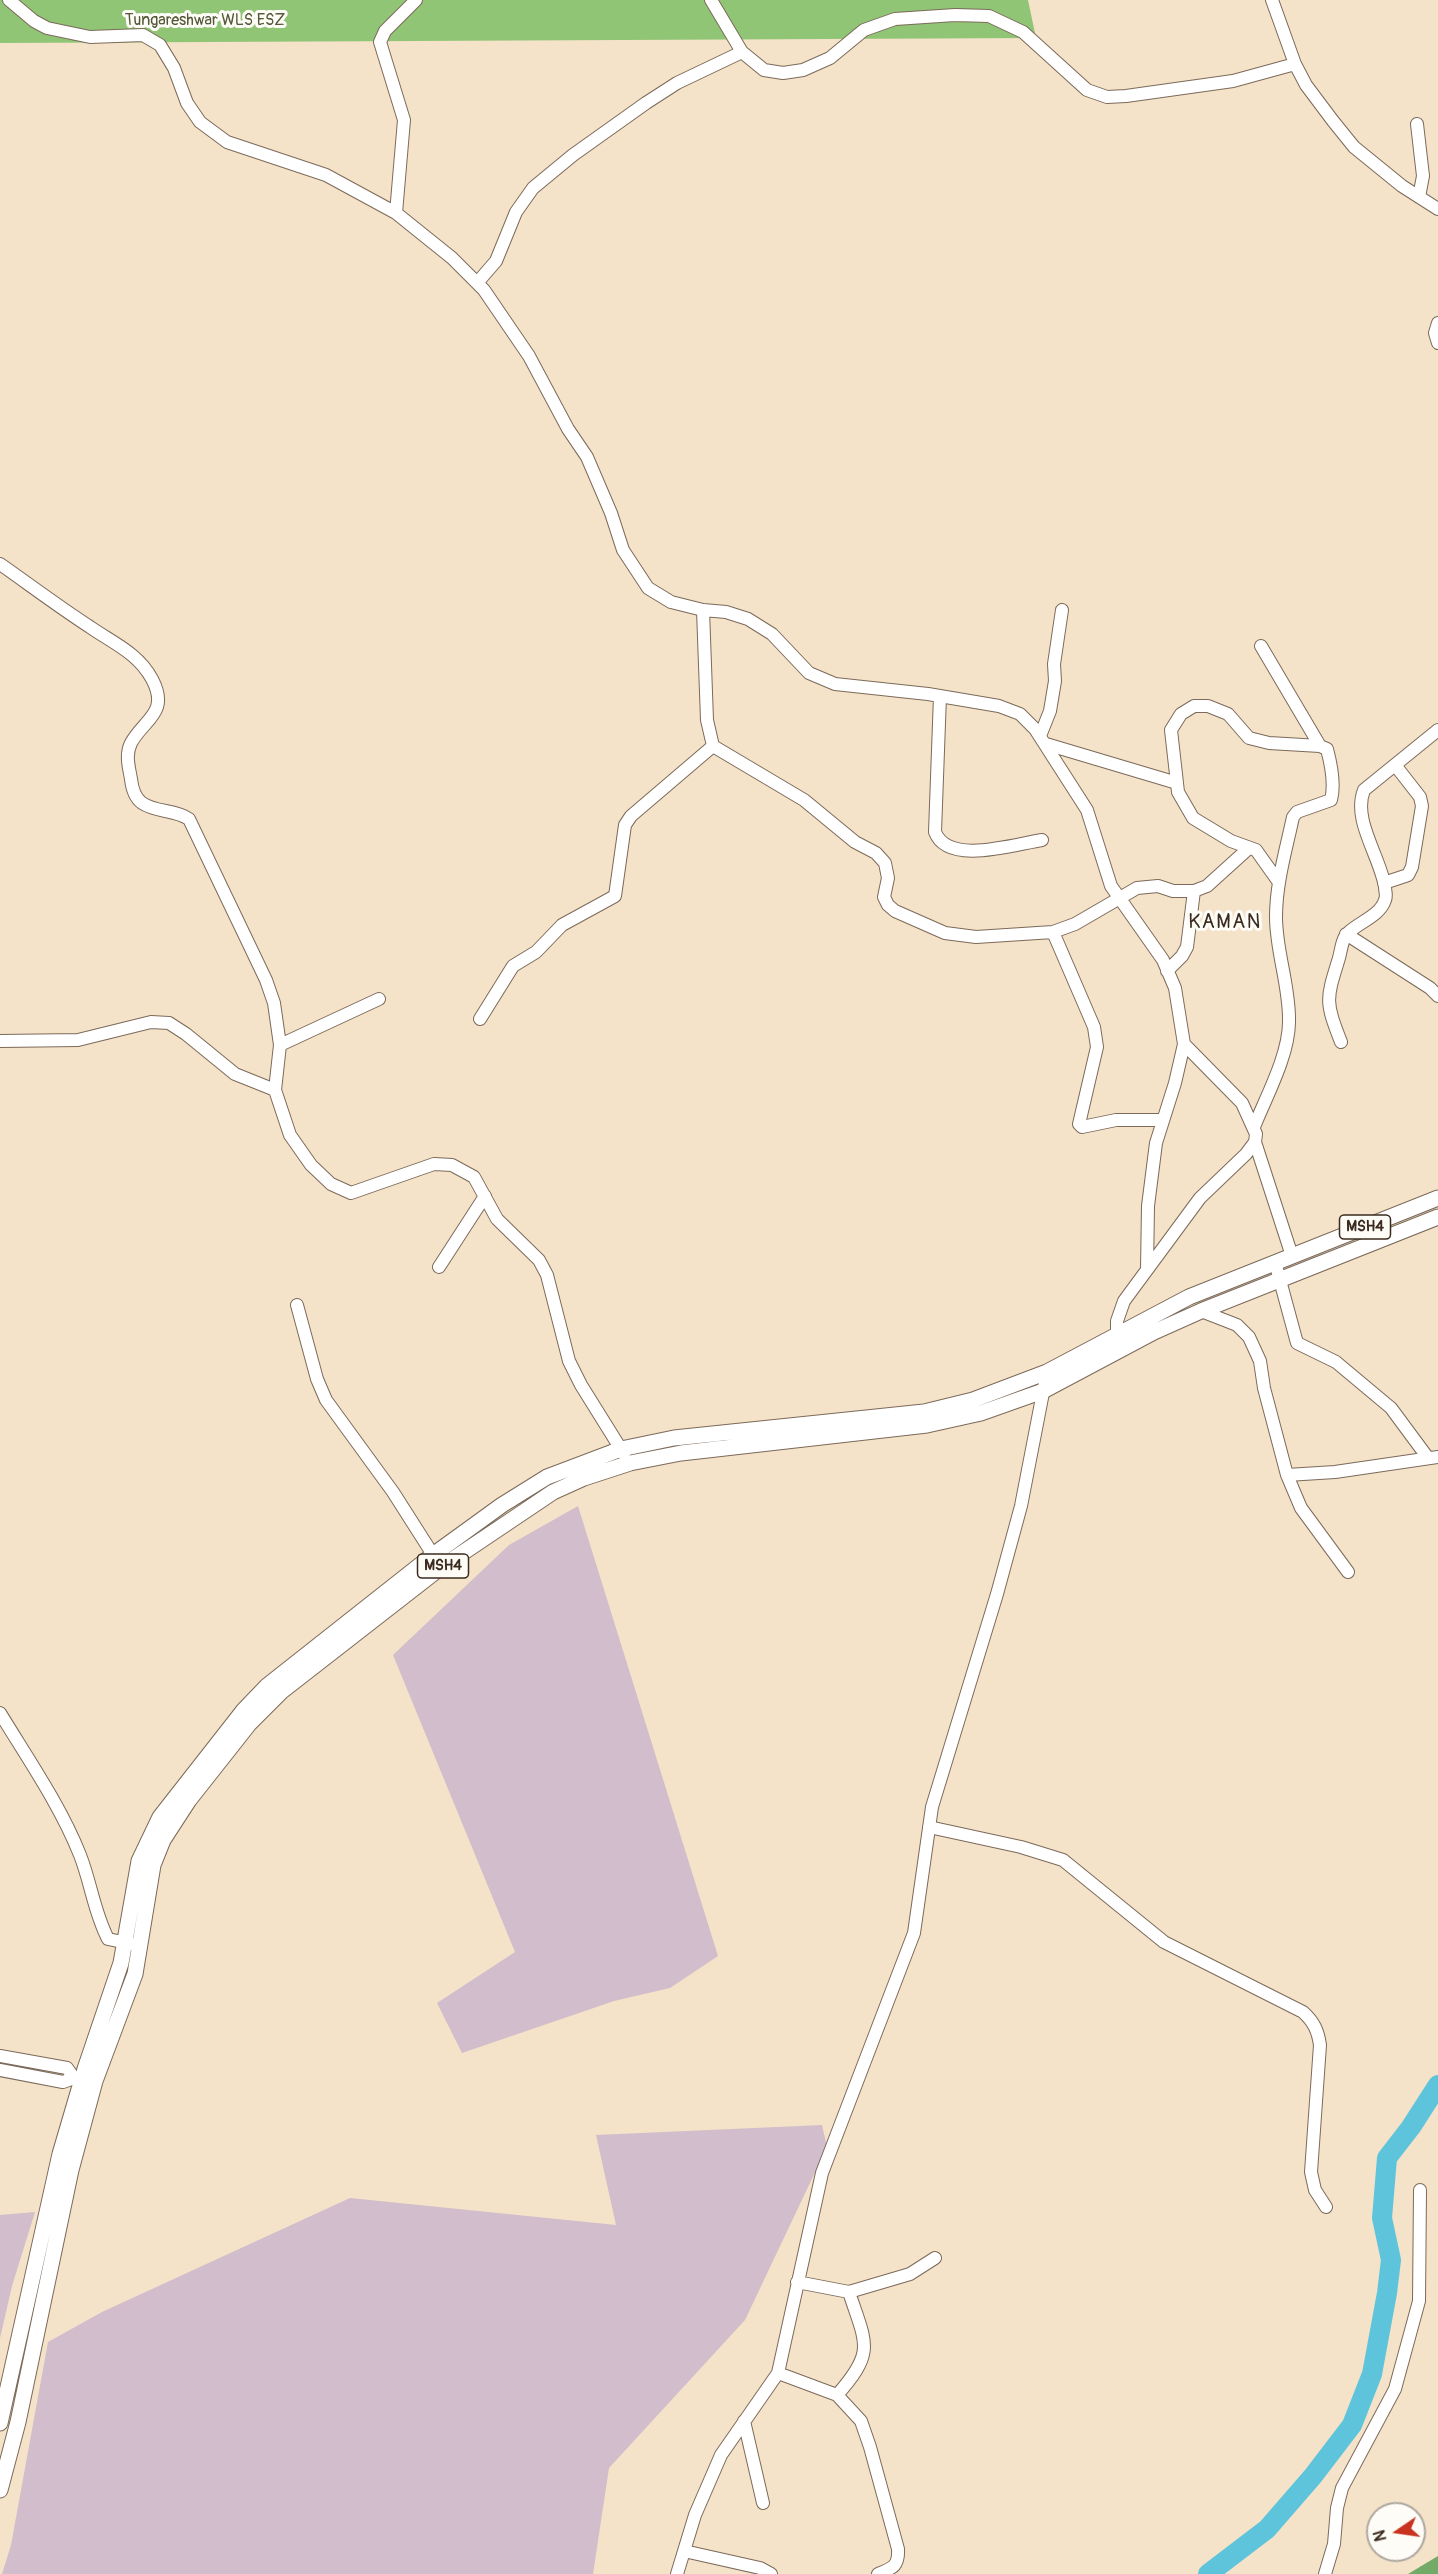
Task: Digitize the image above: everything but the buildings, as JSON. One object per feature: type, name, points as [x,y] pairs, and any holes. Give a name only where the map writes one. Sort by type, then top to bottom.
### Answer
[{"type":"main road","name":"MSH4","points":[[0,2423],[60,2154],[84,2079],[135,1974],[132,1944],[153,1865],[163,1840],[189,1800],[249,1724],[282,1691],[502,1504],[547,1477],[621,1449],[674,1438],[924,1412],[974,1400],[1047,1372],[1189,1297],[1438,1197]]},
{"type":"main road","name":"MSH4","points":[[437,1561],[553,1492],[584,1478],[630,1463],[681,1453],[927,1425],[981,1413],[1043,1391],[1154,1332],[1201,1311],[1438,1217]]},
{"type":"main road","name":"MSH4","points":[[0,2490],[18,2422],[71,2170],[84,2079]]},
{"type":"street","points":[[9,0],[34,21],[66,33],[90,37],[143,35],[160,45],[174,68],[187,102],[200,122],[227,142],[326,176],[396,213],[452,258],[477,283],[529,356],[568,429],[587,456],[611,513],[623,550],[648,588],[671,602],[703,610],[726,612],[748,619],[772,634],[809,673],[835,684],[940,696],[999,706],[1020,714],[1043,740],[1087,810],[1111,886],[1163,960],[1175,988],[1184,1044],[1175,1083],[1156,1143],[1148,1206],[1147,1269]]},
{"type":"street","points":[[396,213],[404,120],[380,42],[385,31],[416,0]]},
{"type":"street","points":[[711,0],[742,52],[764,70],[783,73],[803,70],[830,58],[864,30],[895,19],[955,15],[989,16],[1023,32],[1087,90],[1107,97],[1233,81],[1295,64]]},
{"type":"street","points":[[1272,0],[1295,64],[1306,85],[1354,147],[1402,186],[1438,209]]},
{"type":"street","points":[[477,283],[496,261],[516,212],[533,188],[573,155],[646,103],[677,83],[742,52]]},
{"type":"street","points":[[1417,124],[1423,176],[1419,197]]},
{"type":"street","points":[[1438,323],[1435,333],[1438,343]]},
{"type":"street","points":[[0,564],[89,627],[131,651],[152,679],[157,694],[157,708],[153,718],[132,743],[128,756],[132,791],[140,802],[154,809],[180,813],[189,819],[195,828],[266,980],[274,1003],[280,1045],[275,1090],[290,1135],[311,1165],[331,1184],[351,1193],[434,1164],[452,1165],[474,1177],[497,1219],[539,1260],[547,1275],[569,1361],[630,1463]]},
{"type":"street","points":[[703,610],[707,720],[713,746],[804,800],[855,842],[876,853],[885,863],[888,878],[884,897],[888,905],[895,911],[945,933],[976,938],[1053,932],[1075,924],[1137,888],[1149,886],[1194,891],[1207,886],[1250,848]]},
{"type":"street","points":[[1043,740],[1055,681],[1054,664],[1062,610]]},
{"type":"street","points":[[1261,646],[1320,746]]},
{"type":"street","points":[[940,696],[935,832],[938,840],[945,845],[983,852],[1042,840]]},
{"type":"street","points":[[1254,1127],[1274,1079],[1290,1023],[1276,917],[1278,881],[1296,812],[1330,800],[1333,792],[1329,755],[1327,749],[1320,746],[1269,743],[1249,738],[1228,714],[1208,706],[1194,706],[1181,714],[1171,730],[1178,792],[1193,818],[1231,841],[1256,850],[1278,881]]},
{"type":"street","points":[[1341,1042],[1329,1011],[1327,995],[1346,934],[1380,910],[1386,898],[1382,870],[1370,844],[1362,814],[1361,798],[1364,790],[1438,730]]},
{"type":"street","points":[[1043,740],[1178,783]]},
{"type":"street","points":[[480,1019],[513,966],[536,952],[562,925],[615,896],[625,825],[631,816],[713,746]]},
{"type":"street","points":[[1384,883],[1408,875],[1412,867],[1422,806],[1420,797],[1395,765]]},
{"type":"street","points":[[1167,971],[1182,956],[1187,947],[1194,891]]},
{"type":"street","points":[[1053,932],[1094,1027],[1097,1047],[1079,1124],[1082,1127],[1116,1120],[1163,1120]]},
{"type":"street","points":[[1346,934],[1430,988],[1438,996]]},
{"type":"street","points":[[280,1045],[379,999]]},
{"type":"street","points":[[0,1041],[78,1040],[151,1022],[169,1023],[235,1074],[275,1090]]},
{"type":"street","points":[[1184,1044],[1242,1103],[1254,1127],[1255,1142],[1292,1256]]},
{"type":"street","points":[[1117,1352],[1117,1321],[1124,1301],[1200,1198],[1246,1154],[1255,1142]]},
{"type":"street","points":[[439,1267],[485,1196]]},
{"type":"street","points":[[1275,1262],[1297,1343],[1336,1362],[1391,1408],[1433,1458]]},
{"type":"street","points":[[297,1305],[317,1379],[326,1400],[393,1492],[437,1561]]},
{"type":"street","points":[[1201,1311],[1237,1325],[1249,1337],[1260,1361],[1264,1388],[1287,1475],[1301,1508],[1348,1572]]},
{"type":"street","points":[[677,2574],[694,2515],[721,2455],[778,2373],[822,2173],[914,1933],[932,1808],[997,1594],[1021,1506],[1047,1372]]},
{"type":"street","points":[[1287,1475],[1335,1472],[1433,1458]]},
{"type":"street","points":[[0,1713],[63,1818],[80,1856],[100,1923],[108,1939],[132,1944]]},
{"type":"street","points":[[929,1827],[1021,1847],[1068,1864],[1164,1942],[1303,2012],[1312,2020],[1318,2032],[1320,2045],[1311,2172],[1315,2190],[1326,2207]]},
{"type":"street","points":[[0,2056],[68,2068],[84,2079]]},
{"type":"street","points":[[0,2070],[63,2082],[84,2079]]},
{"type":"street","points":[[1325,2574],[1334,2544],[1337,2508],[1342,2488],[1395,2389],[1419,2301],[1420,2190]]},
{"type":"street","points":[[797,2282],[849,2292],[910,2274],[935,2258]]},
{"type":"street","points":[[837,2395],[857,2372],[864,2357],[863,2335],[849,2292]]},
{"type":"street","points":[[778,2373],[837,2395],[861,2421],[898,2549],[896,2566],[878,2574]]},
{"type":"street","points":[[744,2421],[763,2503]]},
{"type":"street","points":[[684,2551],[760,2568],[771,2574]]},
{"type":"shaded area","points":[[578,1506],[718,1956],[670,1988],[614,2001],[462,2053],[437,2003],[515,1952],[393,1655],[509,1545]]},
{"type":"shaded area","points":[[822,2125],[827,2147],[745,2320],[609,2468],[593,2574],[2,2574],[11,2545],[48,2342],[102,2312],[350,2198],[616,2225],[596,2135]]},
{"type":"shaded area","points":[[35,2212],[12,2286],[0,2338],[0,2215]]},
{"type":"green space","name":"Tungareshwar WLS ESZ","points":[[0,0],[1028,0],[1036,38],[0,43]]},
{"type":"green space","points":[[1438,2556],[1438,2574],[1408,2574]]},
{"type":"waterway","points":[[1208,2574],[1267,2529],[1313,2476],[1352,2425],[1372,2374],[1387,2293],[1391,2260],[1382,2218],[1387,2158],[1411,2127],[1438,2085]]},
{"type":"district","name":"KAMAN","points":[[1225,923]]}]
